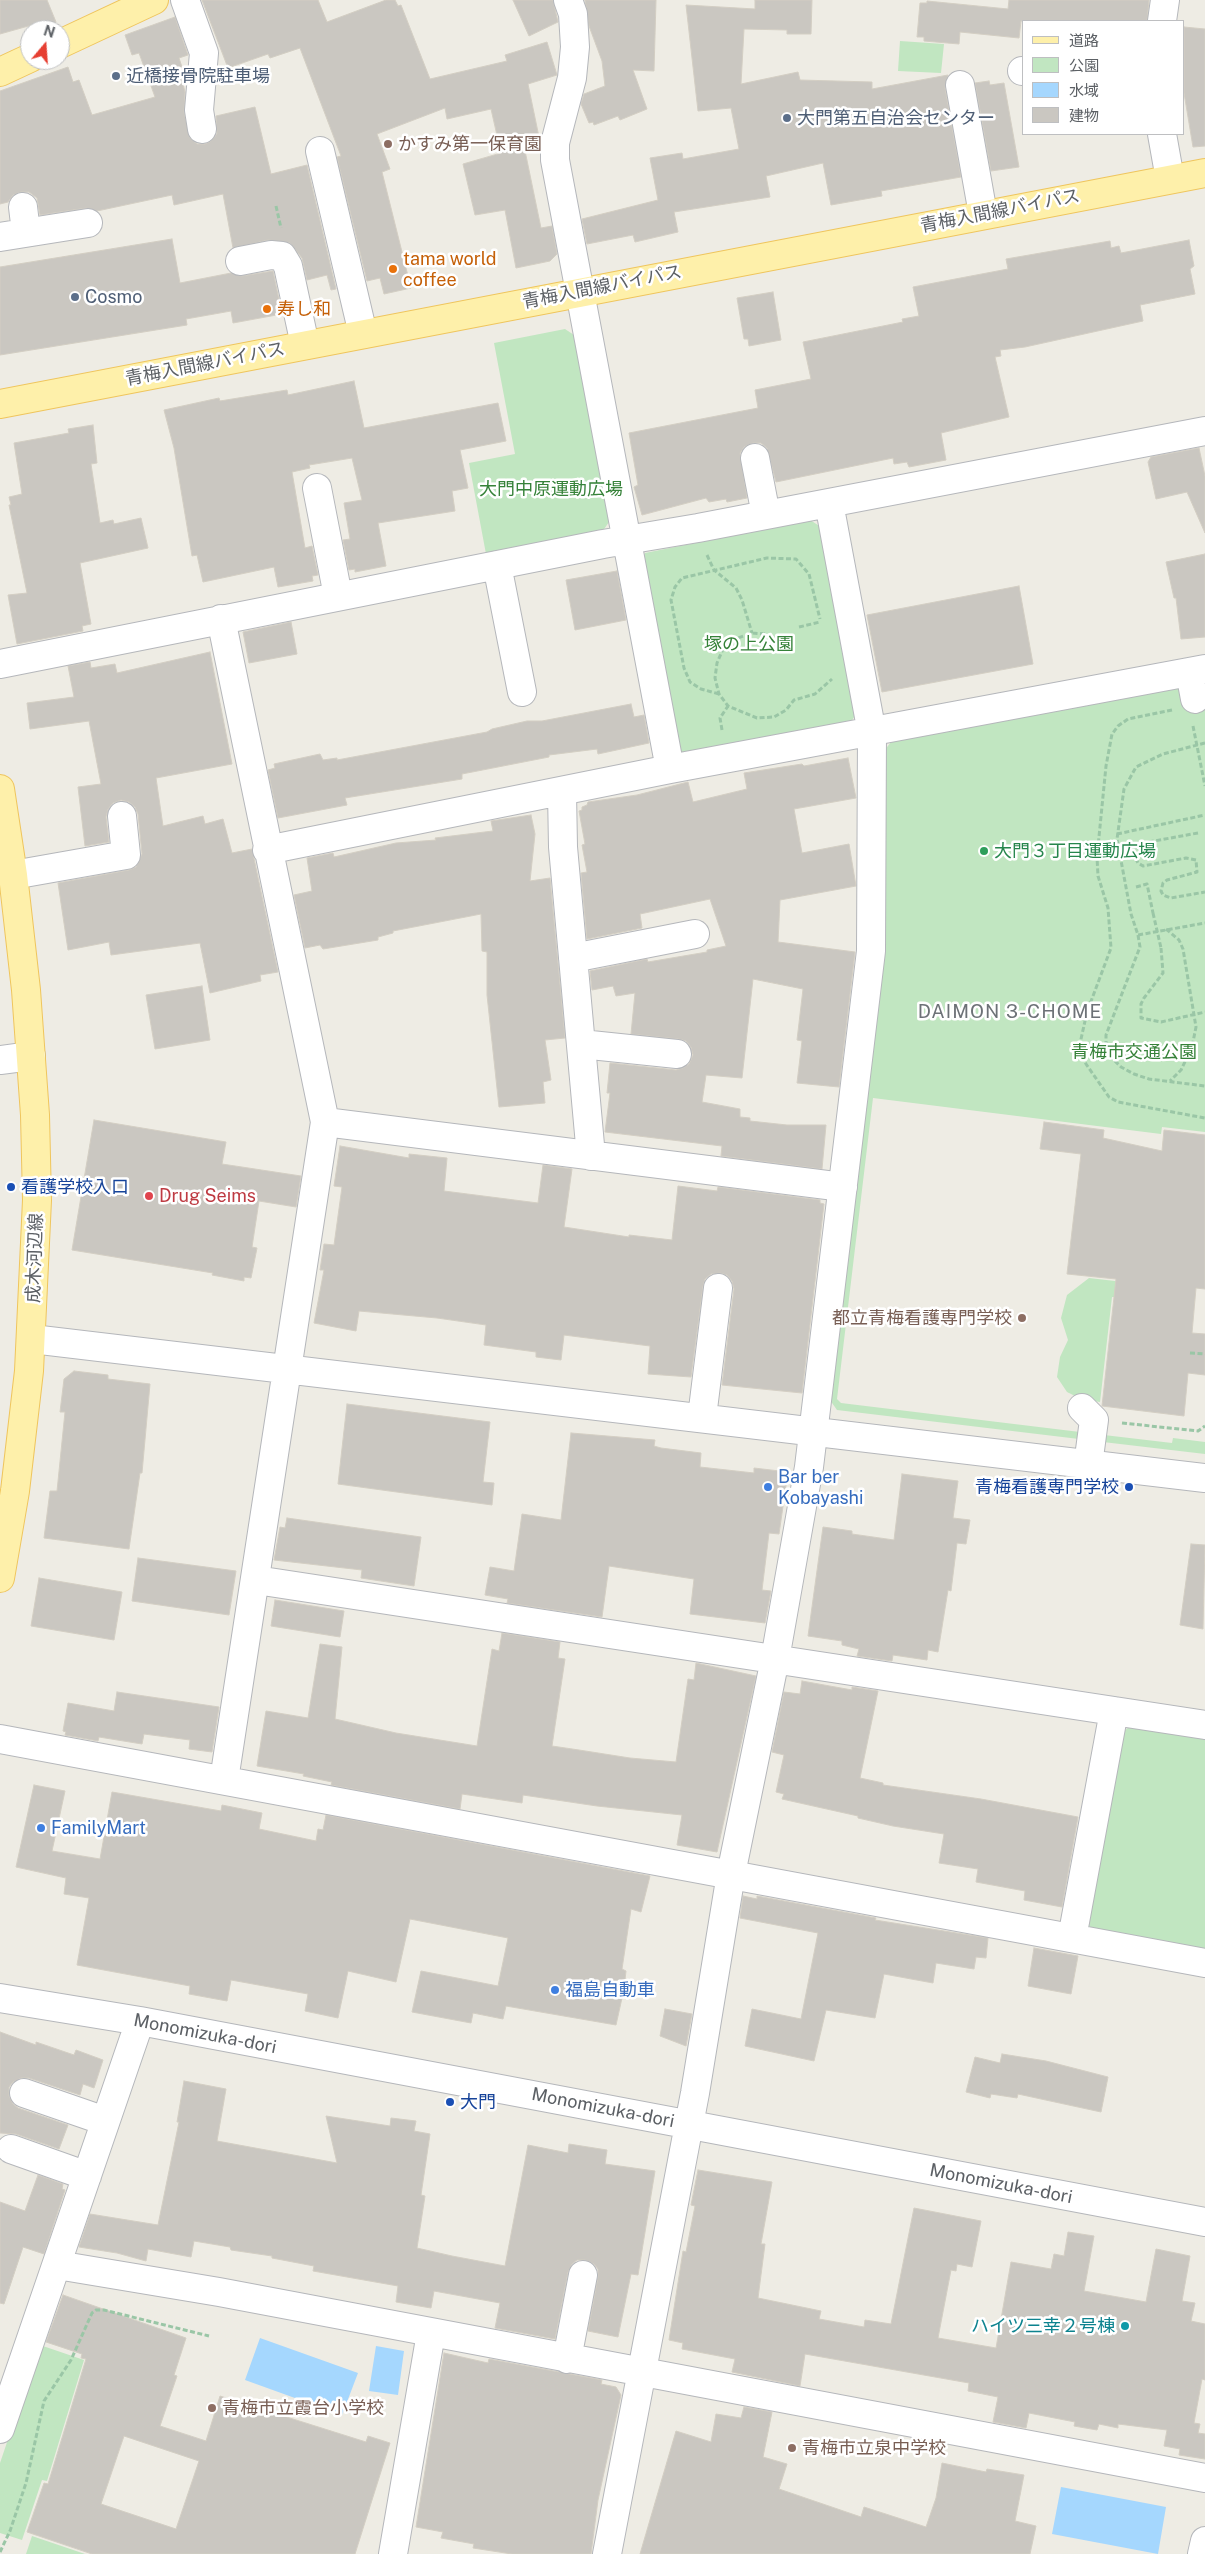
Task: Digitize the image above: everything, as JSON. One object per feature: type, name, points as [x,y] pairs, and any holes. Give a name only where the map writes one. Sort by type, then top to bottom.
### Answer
[{"type":"main road","points":[[70,39],[154,0]]},
{"type":"main road","points":[[0,72],[20,63]]},
{"type":"main road","name":"青梅入間線バイパス","points":[[0,404],[983,214],[1205,173]]},
{"type":"main road","name":"成木河辺線","points":[[0,789],[13,875],[31,1056],[37,1200],[32,1339],[8,1490],[0,1578]]},
{"type":"street","points":[[185,0],[204,53],[199,110],[202,129]]},
{"type":"street","points":[[568,0],[574,29],[573,63],[566,105],[562,114],[556,143],[555,160],[670,769]]},
{"type":"street","points":[[1162,20],[1165,0]]},
{"type":"street","points":[[960,85],[983,214]]},
{"type":"street","points":[[1162,135],[1170,179]]},
{"type":"street","points":[[320,151],[363,334]]},
{"type":"street","points":[[16,225],[88,223]]},
{"type":"street","points":[[240,261],[271,255],[282,256],[288,266],[305,345]]},
{"type":"street","points":[[0,664],[497,564],[829,504],[1205,431]]},
{"type":"street","points":[[755,458],[766,515]]},
{"type":"street","points":[[317,488],[338,596]]},
{"type":"street","points":[[607,2554],[689,2125],[731,1874],[775,1659],[814,1431],[871,951],[872,732],[829,504]]},
{"type":"street","points":[[497,564],[522,692]]},
{"type":"street","points":[[221,619],[267,850],[325,1122],[224,1780]]},
{"type":"street","points":[[267,850],[670,769],[1197,671],[1192,703]]},
{"type":"street","points":[[562,792],[563,847],[591,1156]]},
{"type":"street","points":[[13,875],[126,854],[122,816]]},
{"type":"street","points":[[573,958],[695,934]]},
{"type":"street","points":[[580,1044],[677,1054]]},
{"type":"street","points":[[0,1060],[31,1056]]},
{"type":"street","points":[[325,1122],[843,1187]]},
{"type":"street","points":[[702,1417],[718,1288]]},
{"type":"street","points":[[32,1339],[1205,1478]]},
{"type":"street","points":[[1088,1414],[1088,1465]]},
{"type":"street","points":[[256,1580],[1205,1726]]},
{"type":"street","points":[[1072,1938],[1114,1711]]},
{"type":"street","points":[[0,1739],[1205,1964]]},
{"type":"street","name":"Monomizuka-dori","points":[[0,1998],[140,2021],[1205,2222]]},
{"type":"street","points":[[0,2429],[140,2021]]},
{"type":"street","points":[[24,2093],[105,2121]]},
{"type":"street","points":[[11,2149],[87,2176]]},
{"type":"street","points":[[57,2265],[219,2292],[431,2334],[1205,2478]]},
{"type":"street","points":[[567,2359],[583,2275]]},
{"type":"street","points":[[393,2554],[431,2334]]},
{"type":"street","points":[[1202,2554],[1205,2540]]},
{"type":"path","points":[[698,528],[701,541],[714,570],[736,588],[742,600],[752,633]]},
{"type":"path","points":[[719,694],[701,689],[690,682],[684,668],[671,600],[675,586],[682,578],[767,558],[796,559],[810,574],[822,630]]},
{"type":"path","points":[[799,627],[820,622]]},
{"type":"path","points":[[765,634],[752,633],[735,639],[723,649],[717,663],[715,678],[719,694],[728,706],[757,718],[774,717],[786,710],[794,700],[815,694],[832,681],[831,672]]},
{"type":"path","points":[[1205,786],[1192,703],[1128,719],[1118,726],[1112,734],[1106,766],[1096,857],[1098,876],[1108,908],[1110,948],[1087,1012],[1079,1048],[1086,1064],[1109,1097],[1118,1102],[1205,1118]]},
{"type":"path","points":[[1205,743],[1163,754],[1136,767],[1124,789],[1123,809],[1117,834],[1121,866],[1140,948],[1106,1035],[1106,1046],[1110,1057],[1121,1067],[1149,1079],[1205,1086]]},
{"type":"path","points":[[1117,834],[1205,815]]},
{"type":"path","points":[[1198,833],[1143,843],[1137,848],[1134,855],[1138,863],[1143,866],[1186,858],[1196,860],[1197,872],[1167,880],[1163,883],[1162,892],[1163,895],[1170,898],[1205,892]]},
{"type":"path","points":[[1136,887],[1148,884],[1161,948],[1163,972],[1141,1004],[1141,1018],[1161,1022],[1205,1012]]},
{"type":"path","points":[[1138,935],[1205,923]]},
{"type":"path","points":[[1166,929],[1179,940],[1182,949],[1196,1027],[1192,1047],[1181,1070],[1170,1081]]},
{"type":"path","points":[[1190,1353],[1205,1354]]},
{"type":"path","points":[[1088,1414],[1198,1431],[1205,1426]]},
{"type":"path","points":[[0,2552],[10,2531],[26,2483],[44,2401],[74,2353],[92,2313],[96,2310],[104,2310],[209,2336]]},
{"type":"green space","points":[[900,41],[944,44],[941,73],[898,71]]},
{"type":"green space","name":"大門中原運動広場","points":[[565,329],[574,335],[609,522],[602,532],[486,554],[469,463],[515,454],[494,343]]},
{"type":"green space","name":"塚の上公園","points":[[810,520],[821,527],[856,714],[851,722],[682,754],[675,749],[639,563],[645,553]]},
{"type":"green space","name":"青梅市交通公園","points":[[1205,683],[1205,1132],[1162,1127],[1161,1134],[873,1098],[837,1399],[841,1403],[1080,1432],[1079,1439],[837,1410],[830,1400],[884,751],[891,742]]},
{"type":"green space","points":[[1089,1278],[1193,1290],[1192,1306],[1112,1297],[1100,1402],[1081,1399],[1067,1392],[1057,1377],[1060,1357],[1068,1340],[1061,1318],[1067,1295]]},
{"type":"green space","points":[[1104,1435],[1172,1443],[1173,1438],[1205,1442],[1205,1454],[1103,1442]]},
{"type":"green space","points":[[1129,1727],[1205,1739],[1205,1950],[1091,1929],[1083,1918],[1118,1736]]},
{"type":"green space","points":[[40,2345],[84,2360],[47,2481],[42,2480],[22,2540],[0,2533],[0,2463]]},
{"type":"green space","points":[[32,2536],[85,2554],[26,2554]]},
{"type":"water","points":[[260,2338],[358,2373],[342,2415],[245,2380]]},
{"type":"water","points":[[376,2346],[404,2351],[398,2395],[369,2391]]},
{"type":"water","points":[[1061,2487],[1166,2507],[1158,2554],[1052,2534]]},
{"type":"building","points":[[0,0],[47,0],[55,20],[20,20],[20,28],[0,34]]},
{"type":"building","points":[[202,0],[318,0],[327,22],[386,0],[395,0],[398,6],[401,5],[430,79],[507,61],[505,55],[547,42],[557,75],[528,84],[539,137],[523,141],[541,228],[552,226],[557,254],[550,261],[516,268],[505,210],[475,215],[463,164],[501,153],[491,109],[447,119],[445,108],[377,134],[390,169],[382,172],[411,288],[384,294],[380,278],[367,281],[337,157],[341,156],[300,48],[270,58],[268,54],[228,68]]},
{"type":"building","points":[[513,0],[553,0],[558,22],[529,36]]},
{"type":"building","points":[[585,0],[656,0],[654,71],[633,70],[647,109],[620,120],[618,116],[594,125],[593,122],[589,123],[581,104],[584,94],[605,86],[602,61],[589,26]]},
{"type":"building","points":[[755,0],[812,0],[811,34],[787,34],[787,30],[744,29],[741,84],[798,72],[800,80],[872,82],[872,89],[948,75],[945,88],[961,177],[881,191],[882,196],[831,205],[823,163],[766,176],[770,197],[674,212],[678,232],[635,242],[633,235],[587,244],[582,219],[658,200],[650,158],[682,153],[683,159],[739,149],[731,108],[698,111],[686,5],[755,9]]},
{"type":"building","points":[[1009,0],[1149,0],[1147,20],[1022,20],[1019,38],[960,32],[959,44],[924,41],[924,37],[917,37],[920,3],[927,3],[927,1],[1008,9]]},
{"type":"building","points":[[175,17],[188,55],[179,58],[182,67],[179,68],[185,92],[184,112],[190,138],[197,144],[205,144],[211,141],[217,134],[216,116],[255,107],[271,174],[307,165],[336,289],[331,290],[327,275],[307,280],[302,258],[290,243],[268,240],[233,248],[223,194],[174,205],[172,195],[97,211],[86,208],[40,215],[37,198],[29,192],[13,195],[8,202],[0,204],[0,91],[60,70],[69,70],[73,82],[79,80],[92,115],[155,97],[139,53],[132,55],[125,35]]},
{"type":"building","points":[[1185,27],[1205,29],[1205,146],[1193,147],[1185,99]]},
{"type":"building","points":[[989,81],[990,85],[1004,83],[1019,167],[991,171],[975,83]]},
{"type":"building","points":[[172,239],[180,283],[231,273],[242,276],[273,271],[282,314],[233,323],[231,311],[186,319],[187,325],[0,355],[0,267]]},
{"type":"building","points":[[1189,240],[1194,266],[1190,269],[1195,294],[1140,305],[1143,321],[1025,347],[1000,350],[1001,356],[995,357],[1009,417],[941,433],[946,460],[909,467],[907,462],[894,464],[893,458],[776,482],[767,448],[761,443],[753,443],[744,447],[740,453],[747,498],[727,502],[726,499],[709,502],[706,498],[642,515],[634,487],[638,485],[629,433],[758,408],[755,390],[811,379],[803,342],[903,322],[902,319],[919,316],[913,287],[1008,269],[1006,259],[1110,241],[1111,248],[1119,246],[1121,253]]},
{"type":"building","points":[[773,292],[781,340],[749,346],[748,339],[744,339],[737,298]]},
{"type":"building","points":[[354,381],[364,428],[498,403],[506,441],[460,450],[468,488],[452,491],[455,511],[378,523],[386,566],[355,572],[355,569],[349,570],[343,540],[350,539],[344,503],[362,500],[352,458],[309,465],[310,468],[292,472],[305,548],[312,546],[318,575],[312,576],[313,581],[278,587],[274,567],[203,582],[197,555],[192,556],[174,448],[164,410],[219,398],[220,401],[287,390],[288,395]]},
{"type":"building","points":[[93,425],[97,463],[91,464],[100,523],[113,520],[114,524],[141,518],[148,548],[80,563],[91,624],[82,626],[83,631],[17,644],[8,595],[27,593],[9,505],[11,505],[9,497],[22,494],[14,443],[69,433],[68,429]]},
{"type":"building","points":[[1199,448],[1205,476],[1205,533],[1187,492],[1156,499],[1148,462],[1151,457]]},
{"type":"building","points":[[1205,554],[1205,637],[1181,639],[1176,598],[1174,598],[1166,562]]},
{"type":"building","points":[[617,571],[626,620],[575,630],[566,580]]},
{"type":"building","points":[[1019,586],[1033,664],[882,692],[867,615]]},
{"type":"building","points":[[291,622],[297,654],[249,663],[243,632]]},
{"type":"building","points":[[210,652],[232,764],[156,778],[163,826],[203,816],[205,824],[223,819],[232,853],[252,849],[278,972],[260,975],[261,981],[210,993],[200,943],[111,955],[109,942],[68,950],[58,883],[129,870],[136,867],[142,854],[138,814],[135,807],[129,802],[121,800],[113,803],[108,809],[106,817],[109,842],[85,846],[78,787],[101,784],[89,721],[30,729],[27,703],[74,697],[68,666],[90,662],[91,668],[115,664],[117,673]]},
{"type":"building","points":[[631,704],[634,717],[644,715],[649,743],[598,754],[597,749],[549,755],[549,757],[462,774],[462,779],[345,798],[347,805],[278,818],[268,770],[275,768],[274,764],[320,754],[323,760],[337,758],[337,760],[487,732],[492,729],[527,721],[542,721]]},
{"type":"building","points":[[848,758],[856,798],[794,809],[802,853],[849,844],[856,886],[780,900],[778,942],[855,952],[839,1087],[797,1083],[802,1041],[797,1040],[803,989],[753,979],[742,1078],[706,1075],[702,1102],[740,1109],[740,1117],[750,1118],[750,1121],[787,1125],[826,1125],[822,1169],[721,1156],[722,1146],[605,1132],[610,1093],[607,1093],[610,1063],[676,1070],[689,1064],[693,1055],[691,1047],[686,1041],[631,1034],[635,993],[616,996],[613,986],[592,990],[590,971],[647,959],[648,962],[707,952],[707,950],[726,946],[710,899],[640,914],[642,928],[587,939],[581,873],[587,872],[582,845],[585,844],[579,811],[588,802],[637,795],[688,782],[693,802],[747,789],[744,773],[802,764],[804,766]]},
{"type":"building","points":[[531,815],[535,834],[530,881],[550,878],[565,1038],[545,1040],[551,1080],[543,1082],[545,1103],[499,1107],[487,995],[487,952],[482,951],[481,914],[393,931],[393,933],[378,937],[378,940],[323,949],[320,945],[305,948],[294,895],[312,891],[307,858],[333,853],[334,857],[396,843],[436,840],[435,838],[493,831],[491,821]]},
{"type":"building","points":[[202,986],[210,1040],[155,1049],[146,995]]},
{"type":"building","points":[[94,1120],[226,1142],[222,1164],[301,1176],[296,1207],[259,1201],[252,1247],[257,1248],[251,1278],[244,1277],[244,1281],[212,1275],[213,1273],[72,1250]]},
{"type":"building","points":[[1044,1122],[1104,1130],[1103,1138],[1162,1151],[1164,1130],[1205,1135],[1205,1289],[1196,1288],[1192,1333],[1205,1334],[1205,1375],[1188,1373],[1184,1416],[1102,1406],[1116,1279],[1067,1274],[1081,1154],[1040,1149]]},
{"type":"building","points":[[340,1146],[409,1158],[409,1154],[447,1158],[444,1191],[538,1203],[543,1165],[572,1169],[564,1227],[629,1237],[629,1235],[672,1240],[678,1186],[717,1191],[718,1187],[820,1200],[820,1203],[824,1204],[802,1393],[722,1385],[734,1289],[732,1281],[727,1275],[720,1273],[711,1274],[705,1279],[703,1286],[691,1377],[648,1374],[650,1346],[564,1335],[561,1360],[536,1357],[536,1352],[484,1345],[486,1325],[437,1318],[359,1311],[356,1331],[314,1323],[324,1270],[320,1270],[324,1244],[334,1245],[342,1187],[334,1186]]},
{"type":"building","points":[[74,1371],[108,1375],[108,1379],[150,1384],[142,1473],[140,1473],[129,1549],[44,1538],[50,1491],[57,1491],[65,1412],[60,1412],[64,1379]]},
{"type":"building","points":[[347,1404],[490,1422],[483,1482],[494,1483],[492,1505],[338,1484]]},
{"type":"building","points":[[571,1433],[655,1440],[654,1446],[661,1448],[701,1453],[700,1467],[754,1473],[754,1468],[788,1472],[779,1534],[769,1533],[762,1590],[771,1591],[765,1623],[690,1614],[694,1579],[609,1566],[602,1617],[507,1603],[508,1599],[485,1595],[490,1567],[514,1571],[522,1514],[561,1520]]},
{"type":"building","points":[[902,1474],[958,1481],[953,1518],[970,1520],[966,1544],[957,1543],[951,1591],[948,1590],[938,1652],[928,1650],[927,1660],[893,1655],[892,1661],[857,1656],[859,1649],[842,1645],[842,1641],[808,1636],[823,1527],[852,1531],[852,1534],[894,1540]]},
{"type":"building","points":[[287,1518],[421,1537],[414,1586],[361,1578],[362,1570],[274,1560],[280,1527],[285,1528]]},
{"type":"building","points":[[1191,1544],[1205,1545],[1203,1629],[1180,1625]]},
{"type":"building","points":[[138,1558],[236,1571],[229,1615],[132,1601]]},
{"type":"building","points":[[39,1578],[122,1592],[114,1640],[31,1626]]},
{"type":"building","points":[[275,1600],[344,1611],[340,1637],[271,1626]]},
{"type":"building","points":[[502,1633],[560,1642],[558,1658],[565,1659],[552,1746],[630,1758],[676,1762],[688,1679],[694,1680],[696,1663],[756,1676],[717,1852],[677,1845],[682,1815],[597,1806],[523,1795],[522,1803],[462,1794],[460,1809],[331,1785],[332,1782],[303,1776],[304,1774],[257,1766],[266,1711],[308,1718],[320,1644],[342,1647],[335,1719],[396,1733],[477,1746],[492,1649],[499,1651]]},
{"type":"building","points":[[802,1681],[852,1690],[852,1687],[878,1691],[860,1778],[883,1783],[883,1785],[981,1799],[1078,1817],[1062,1907],[1024,1900],[1025,1891],[976,1882],[978,1869],[939,1863],[944,1834],[893,1826],[782,1799],[784,1794],[776,1792],[784,1755],[772,1752],[784,1692],[800,1694]]},
{"type":"building","points":[[117,1692],[219,1707],[212,1752],[189,1749],[190,1740],[144,1734],[142,1744],[99,1737],[98,1741],[65,1735],[66,1732],[63,1731],[68,1703],[114,1711]]},
{"type":"building","points":[[34,1785],[65,1791],[52,1851],[100,1859],[112,1792],[221,1811],[222,1805],[262,1813],[259,1829],[316,1841],[318,1829],[323,1830],[326,1815],[650,1876],[641,1912],[631,1909],[622,1969],[626,1971],[624,1989],[616,2025],[506,2006],[503,2019],[473,2013],[471,2023],[412,2012],[421,1971],[498,1986],[508,1938],[410,1919],[396,1982],[348,1971],[338,2018],[305,2011],[308,1994],[231,1980],[227,2001],[189,1994],[190,1986],[77,1965],[89,1898],[64,1894],[66,1878],[16,1867]]},
{"type":"building","points":[[743,1896],[757,1899],[757,1896],[876,1918],[875,1920],[988,1938],[986,1958],[976,1957],[974,1969],[936,1963],[933,1983],[884,1974],[875,2018],[826,2010],[814,2061],[745,2046],[752,2009],[801,2019],[818,1933],[740,1918]]},
{"type":"building","points":[[1034,1948],[1078,1956],[1071,1994],[1028,1986]]},
{"type":"building","points":[[665,2009],[692,2014],[686,2046],[660,2036]]},
{"type":"building","points":[[0,2032],[36,2045],[36,2042],[74,2055],[76,2050],[103,2060],[94,2088],[83,2084],[80,2095],[29,2078],[21,2078],[13,2082],[9,2087],[9,2096],[13,2104],[18,2108],[68,2125],[59,2149],[16,2134],[0,2133]]},
{"type":"building","points":[[1002,2054],[1046,2061],[1108,2077],[1101,2112],[1018,2094],[1017,2098],[991,2094],[990,2098],[966,2092],[975,2057],[1000,2063]]},
{"type":"building","points":[[184,2081],[226,2089],[217,2141],[337,2163],[326,2116],[390,2126],[391,2118],[416,2121],[414,2131],[430,2134],[421,2195],[425,2196],[417,2248],[452,2256],[505,2266],[528,2145],[568,2153],[569,2144],[607,2150],[605,2164],[655,2171],[638,2275],[631,2274],[618,2337],[588,2331],[598,2269],[594,2264],[585,2260],[577,2260],[572,2264],[568,2272],[555,2339],[495,2328],[500,2303],[434,2291],[431,2308],[396,2302],[398,2286],[313,2271],[314,2266],[272,2258],[272,2256],[231,2250],[230,2247],[194,2241],[191,2257],[148,2249],[146,2261],[117,2253],[79,2247],[90,2214],[158,2225],[179,2122],[177,2122]]},
{"type":"building","points":[[698,2170],[772,2182],[761,2244],[765,2244],[758,2298],[821,2311],[819,2319],[864,2327],[865,2320],[891,2324],[914,2208],[981,2221],[972,2267],[957,2264],[956,2271],[951,2270],[938,2338],[996,2348],[1011,2262],[1051,2269],[1054,2254],[1064,2256],[1068,2232],[1094,2236],[1084,2291],[1146,2302],[1156,2249],[1190,2256],[1182,2301],[1195,2303],[1191,2321],[1205,2324],[1205,2380],[1202,2379],[1194,2423],[1200,2424],[1198,2433],[1205,2434],[1205,2459],[1179,2455],[1180,2449],[1164,2446],[1167,2430],[1118,2424],[1118,2428],[1099,2424],[1097,2430],[1074,2426],[1075,2422],[1029,2413],[1026,2428],[993,2422],[998,2397],[968,2391],[969,2383],[805,2354],[800,2386],[732,2372],[735,2359],[682,2349],[683,2343],[669,2340],[683,2251],[686,2252],[695,2206],[691,2205]]},
{"type":"building","points":[[38,2175],[63,2184],[62,2189],[65,2190],[44,2254],[23,2247],[4,2304],[0,2303],[0,2202],[25,2211]]},
{"type":"building","points":[[63,2295],[186,2338],[174,2375],[177,2376],[160,2426],[206,2441],[220,2396],[366,2442],[368,2436],[390,2443],[355,2554],[92,2554],[27,2532],[44,2483],[48,2484],[86,2359],[81,2358],[82,2354],[46,2342]],"holes":[[[124,2436],[199,2461],[176,2529],[101,2504]]]},
{"type":"building","points":[[444,2353],[488,2363],[489,2359],[602,2380],[601,2384],[616,2387],[621,2395],[598,2500],[591,2554],[512,2554],[473,2548],[474,2544],[441,2538],[443,2532],[416,2527]]},
{"type":"building","points":[[744,2407],[772,2412],[763,2457],[787,2464],[779,2489],[861,2517],[864,2507],[926,2527],[936,2498],[942,2463],[986,2472],[987,2469],[1024,2475],[1015,2521],[1036,2526],[1030,2554],[640,2554],[676,2431],[711,2442],[716,2414],[741,2418]]},
{"type":"place","name":"近橋接骨院駐車場","points":[[116,76]]},
{"type":"place","name":"大門第五自治会センター","points":[[787,118]]},
{"type":"place","name":"かすみ第一保育園","points":[[388,144]]},
{"type":"place","name":"tama world coffee","points":[[393,269]]},
{"type":"place","name":"Cosmo","points":[[75,297]]},
{"type":"place","name":"寿し和","points":[[267,309]]},
{"type":"place","name":"大門３丁目運動広場","points":[[984,851]]},
{"type":"place","name":"看護学校入口","points":[[11,1187]]},
{"type":"place","name":"Drug Seims","points":[[149,1196]]},
{"type":"place","name":"都立青梅看護専門学校","points":[[1022,1318]]},
{"type":"place","name":"Bar ber Kobayashi","points":[[768,1487]]},
{"type":"place","name":"青梅看護専門学校","points":[[1129,1487]]},
{"type":"place","name":"FamilyMart","points":[[41,1828]]},
{"type":"place","name":"福島自動車","points":[[555,1990]]},
{"type":"place","name":"大門","points":[[450,2102]]},
{"type":"place","name":"ハイツ三幸２号棟","points":[[1125,2326]]},
{"type":"place","name":"青梅市立霞台小学校","points":[[212,2408]]},
{"type":"place","name":"青梅市立泉中学校","points":[[792,2448]]},
{"type":"district","name":"DAIMON 3-CHOME","points":[[1010,1012]]}]
